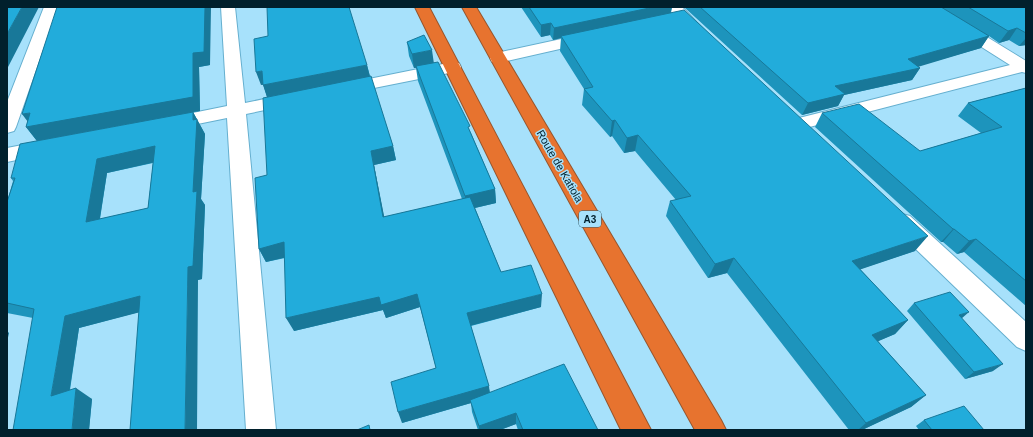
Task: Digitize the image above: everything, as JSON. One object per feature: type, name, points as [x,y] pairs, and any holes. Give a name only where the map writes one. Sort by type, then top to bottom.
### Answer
[{"type":"highway","points":[[422,7],[636,430]]},
{"type":"highway","name":"Route de Katiola","points":[[470,7],[711,430]]},
{"type":"street","points":[[7,127],[51,7]]},
{"type":"street","points":[[228,7],[260,430]]},
{"type":"street","points":[[928,7],[1025,67]]},
{"type":"street","points":[[675,16],[712,45]]},
{"type":"street","points":[[498,58],[606,35]]},
{"type":"street","points":[[152,127],[453,67]]},
{"type":"street","points":[[815,140],[792,119],[1025,67]]},
{"type":"street","points":[[7,155],[68,143]]},
{"type":"street","points":[[889,210],[1026,339]]},
{"type":"building","points":[[7,7],[22,7],[7,34]]},
{"type":"building","points":[[57,7],[205,7],[204,52],[193,53],[193,97],[26,127],[30,113],[22,114]]},
{"type":"building","points":[[267,7],[349,7],[367,65],[263,85],[262,71],[256,72],[254,39],[268,36]]},
{"type":"building","points":[[529,7],[654,7],[554,28],[551,23],[541,25]]},
{"type":"building","points":[[700,7],[941,7],[989,36],[908,59],[920,68],[835,86],[845,94],[808,103]]},
{"type":"building","points":[[968,7],[1026,7],[1026,33],[1017,28],[1008,31]]},
{"type":"building","points":[[684,10],[928,236],[852,261],[908,320],[872,335],[926,395],[866,423],[734,258],[715,264],[670,201],[691,196],[638,135],[627,138],[615,120],[612,121],[584,89],[593,87],[561,36]]},
{"type":"building","points":[[424,35],[432,50],[412,54],[407,42]]},
{"type":"building","points":[[438,62],[470,126],[468,127],[495,189],[465,196],[416,66]]},
{"type":"building","points":[[371,76],[393,146],[371,151],[383,217],[470,197],[501,272],[531,265],[542,294],[467,313],[489,386],[398,412],[391,382],[436,368],[417,294],[381,305],[379,297],[286,318],[284,242],[259,249],[255,178],[267,175],[263,98]]},
{"type":"building","points":[[1026,88],[1026,281],[976,239],[969,241],[953,229],[822,113],[859,104],[920,151],[1002,127],[968,103]]},
{"type":"building","points":[[193,112],[193,120],[197,119],[193,192],[197,191],[193,266],[188,267],[185,430],[130,430],[140,296],[65,316],[51,396],[76,388],[72,430],[13,430],[34,309],[7,303],[7,202],[15,178],[11,178],[20,144]],"holes":[[[155,146],[148,208],[86,222],[97,159]]]},
{"type":"building","points":[[950,292],[969,312],[959,315],[1003,364],[974,372],[914,303]]},
{"type":"building","points":[[564,364],[598,430],[523,430],[516,413],[479,426],[470,400]]},
{"type":"building","points":[[964,406],[984,430],[932,430],[924,420]]},
{"type":"building","points":[[369,425],[370,430],[357,430]]}]
